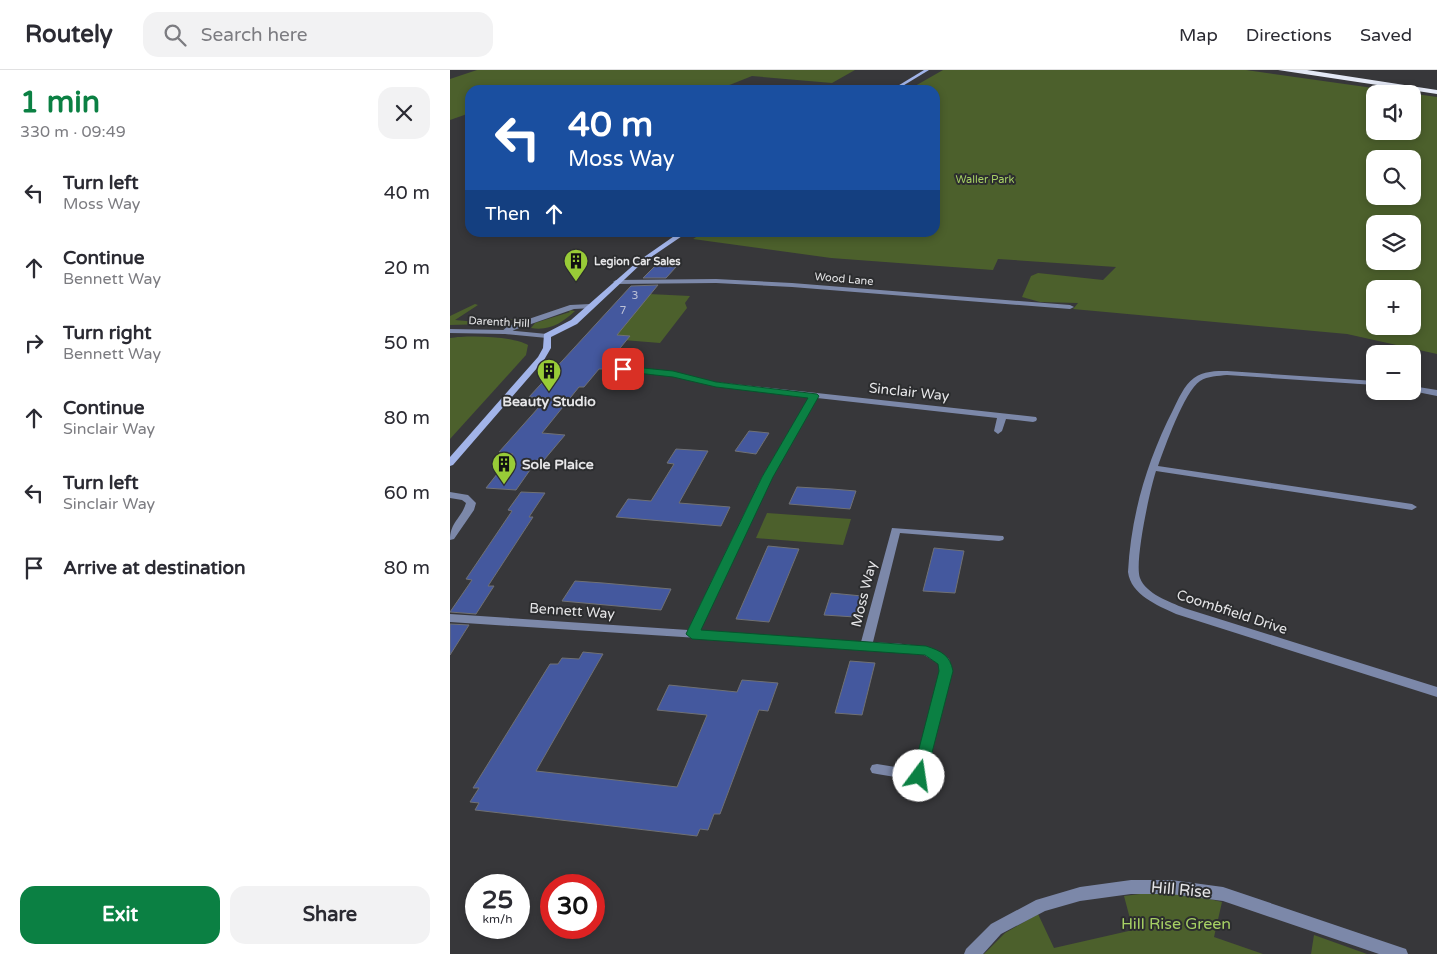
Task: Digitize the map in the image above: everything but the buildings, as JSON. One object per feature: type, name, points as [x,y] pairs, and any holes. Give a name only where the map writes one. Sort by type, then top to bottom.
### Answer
[{"type":"highway","points":[[1281,70],[1339,77]]},
{"type":"highway","points":[[1296,70],[1437,92]]},
{"type":"highway","points":[[1332,70],[1437,85]]},
{"type":"main road","points":[[902,85],[927,70]]},
{"type":"main road","points":[[450,463],[541,358],[547,348],[547,336],[574,322],[639,263],[678,237]]},
{"type":"street","name":"Wood Lane","points":[[616,282],[716,281],[1070,307]]},
{"type":"street","points":[[505,332],[574,306],[590,306]]},
{"type":"street","name":"Darenth Hill","points":[[450,331],[505,332],[547,336]]},
{"type":"street","name":"Sinclair Way","points":[[623,369],[673,374],[716,384],[814,396],[1033,419]]},
{"type":"street","name":"Coombfield Drive","points":[[1366,382],[1227,373],[1210,374],[1196,380],[1190,386],[1146,488],[1133,564],[1134,578],[1143,590],[1159,601],[1180,611],[1437,692]]},
{"type":"street","points":[[1421,390],[1437,393]]},
{"type":"street","points":[[692,634],[767,477],[814,396]]},
{"type":"street","points":[[998,431],[1002,416]]},
{"type":"street","points":[[1153,468],[1412,507]]},
{"type":"street","points":[[450,494],[465,497],[471,503],[469,510],[450,537]]},
{"type":"street","name":"Moss Way","points":[[876,769],[919,776],[946,671],[944,662],[937,655],[926,651],[866,646],[896,530],[999,538]]},
{"type":"street","name":"Bennett Way","points":[[450,618],[866,646]]},
{"type":"street","name":"Hill Rise","points":[[972,954],[996,929],[1041,905],[1080,894],[1147,887],[1171,887],[1223,894],[1400,954]]},
{"type":"green space","points":[[477,70],[855,70],[832,83],[752,76],[730,85],[465,85],[465,115],[450,120],[450,79]]},
{"type":"green space","name":"Waller Park","points":[[943,70],[1246,70],[1366,87],[1366,140],[1421,140],[1421,95],[1437,97],[1437,354],[1421,350],[1421,345],[1396,345],[1347,334],[1073,309],[1078,303],[1040,302],[1022,297],[1031,276],[1038,273],[1103,280],[1116,267],[998,259],[993,270],[831,258],[693,239],[696,237],[940,237],[940,85],[917,85]]},
{"type":"green space","points":[[649,294],[690,296],[685,303],[687,308],[660,343],[611,339]]},
{"type":"green space","points":[[475,304],[478,305],[455,320],[489,323],[522,318],[487,324],[450,325],[450,316]]},
{"type":"green space","points":[[568,310],[575,311],[555,325],[538,329],[531,328],[535,323],[570,312]]},
{"type":"green space","points":[[490,337],[512,340],[528,345],[526,355],[450,439],[450,338]]},
{"type":"green space","points":[[767,513],[851,519],[843,545],[756,538]]},
{"type":"green space","name":"Hill Rise Green","points":[[1148,893],[1184,893],[1222,902],[1214,937],[1263,954],[984,954],[1005,933],[1038,914],[1054,948],[1133,930],[1124,896]]},
{"type":"green space","points":[[1314,935],[1367,954],[1311,954]]},
{"type":"place","name":"Legion Car Sales","points":[[576,282]]},
{"type":"place","name":"Beauty Studio","points":[[549,392]]},
{"type":"place","name":"Sole Plaice","points":[[504,485]]},
{"type":"route","points":[[623,369],[673,374],[710,384],[814,396],[767,477],[692,634],[926,651],[937,655],[944,662],[946,671],[919,776]]}]
